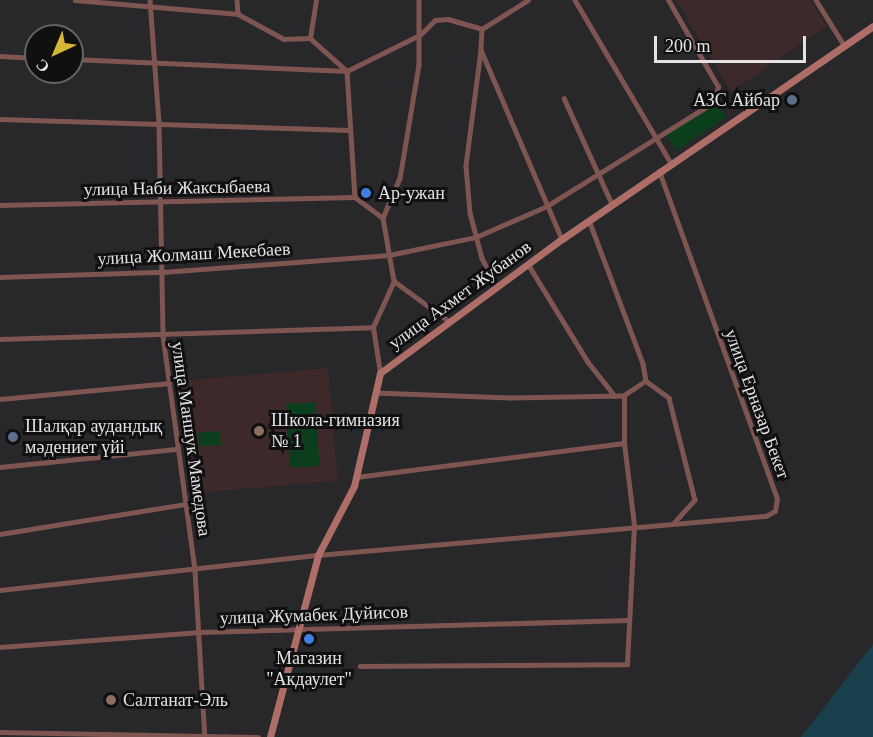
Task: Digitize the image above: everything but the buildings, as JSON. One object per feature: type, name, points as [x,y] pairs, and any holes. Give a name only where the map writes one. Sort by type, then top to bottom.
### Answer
[{"type":"main road","name":"улица Ахмет Жубанов","points":[[270,737],[318,555],[356,477],[380,373],[562,239],[873,26]]},
{"type":"street","points":[[75,0],[237,14],[284,39],[310,38],[347,71],[348,130],[355,197],[383,219]]},
{"type":"street","name":"улица Маншук Мамедова","points":[[150,0],[159,123],[158,202],[163,272],[164,336],[195,570],[205,736]]},
{"type":"street","points":[[237,0],[237,14]]},
{"type":"street","points":[[310,38],[316,0]]},
{"type":"street","points":[[380,373],[373,327],[394,281],[383,219],[400,178],[419,64],[419,0]]},
{"type":"street","points":[[84,60],[347,71],[420,35],[435,20],[448,19],[482,28],[528,0]]},
{"type":"street","points":[[576,0],[671,163]]},
{"type":"street","name":"улица Жолмаш Мекебаев","points":[[0,277],[163,272],[389,255],[476,237],[548,206],[656,136],[714,102],[719,92],[668,0]]},
{"type":"street","points":[[816,0],[844,45]]},
{"type":"street","points":[[482,28],[466,166],[476,237],[482,258],[497,287]]},
{"type":"street","points":[[481,50],[562,239]]},
{"type":"street","points":[[0,56],[24,57]]},
{"type":"street","points":[[564,98],[612,204]]},
{"type":"street","points":[[0,119],[348,130]]},
{"type":"street","name":"улица Ерназар Бекет","points":[[0,590],[318,555],[634,525],[766,516],[775,511],[777,499],[659,172]]},
{"type":"street","name":"улица Наби Жаксыбаева","points":[[0,205],[355,197]]},
{"type":"street","points":[[589,220],[643,364],[646,381],[669,398],[695,501],[675,522]]},
{"type":"street","points":[[528,264],[588,362],[615,396]]},
{"type":"street","points":[[394,281],[450,322]]},
{"type":"street","points":[[0,339],[164,336],[373,327]]},
{"type":"street","points":[[375,393],[511,398],[624,396],[646,381]]},
{"type":"street","points":[[0,399],[169,383]]},
{"type":"street","points":[[360,666],[627,664],[634,525],[624,443],[624,396]]},
{"type":"street","points":[[356,477],[624,443]]},
{"type":"street","points":[[0,467],[178,449]]},
{"type":"street","points":[[0,534],[186,504]]},
{"type":"street","name":"улица Жумабек Дуйисов","points":[[0,647],[199,632],[629,620]]},
{"type":"street","points":[[0,732],[258,737]]},
{"type":"shaded area","points":[[676,0],[810,0],[827,26],[731,92]]},
{"type":"shaded area","name":"Школа-гимназия № 1","points":[[328,368],[338,481],[191,493],[182,381]]},
{"type":"green space","points":[[716,102],[726,117],[676,150],[666,136]]},
{"type":"green space","points":[[315,402],[319,466],[291,468],[286,404]]},
{"type":"green space","points":[[220,431],[221,445],[199,447],[198,433]]},
{"type":"water","points":[[873,644],[873,737],[801,737]]},
{"type":"place","name":"АЗС Айбар","points":[[792,100]]},
{"type":"place","name":"Ар-ужан","points":[[366,193]]},
{"type":"place","name":"Школа-гимназия № 1","points":[[259,431]]},
{"type":"place","name":"Шалқар аудандық мәдениет үйі","points":[[13,437]]},
{"type":"place","name":"Магазин \"Акдаулет\"","points":[[309,639]]},
{"type":"place","name":"Салтанат-Эль","points":[[111,700]]}]
